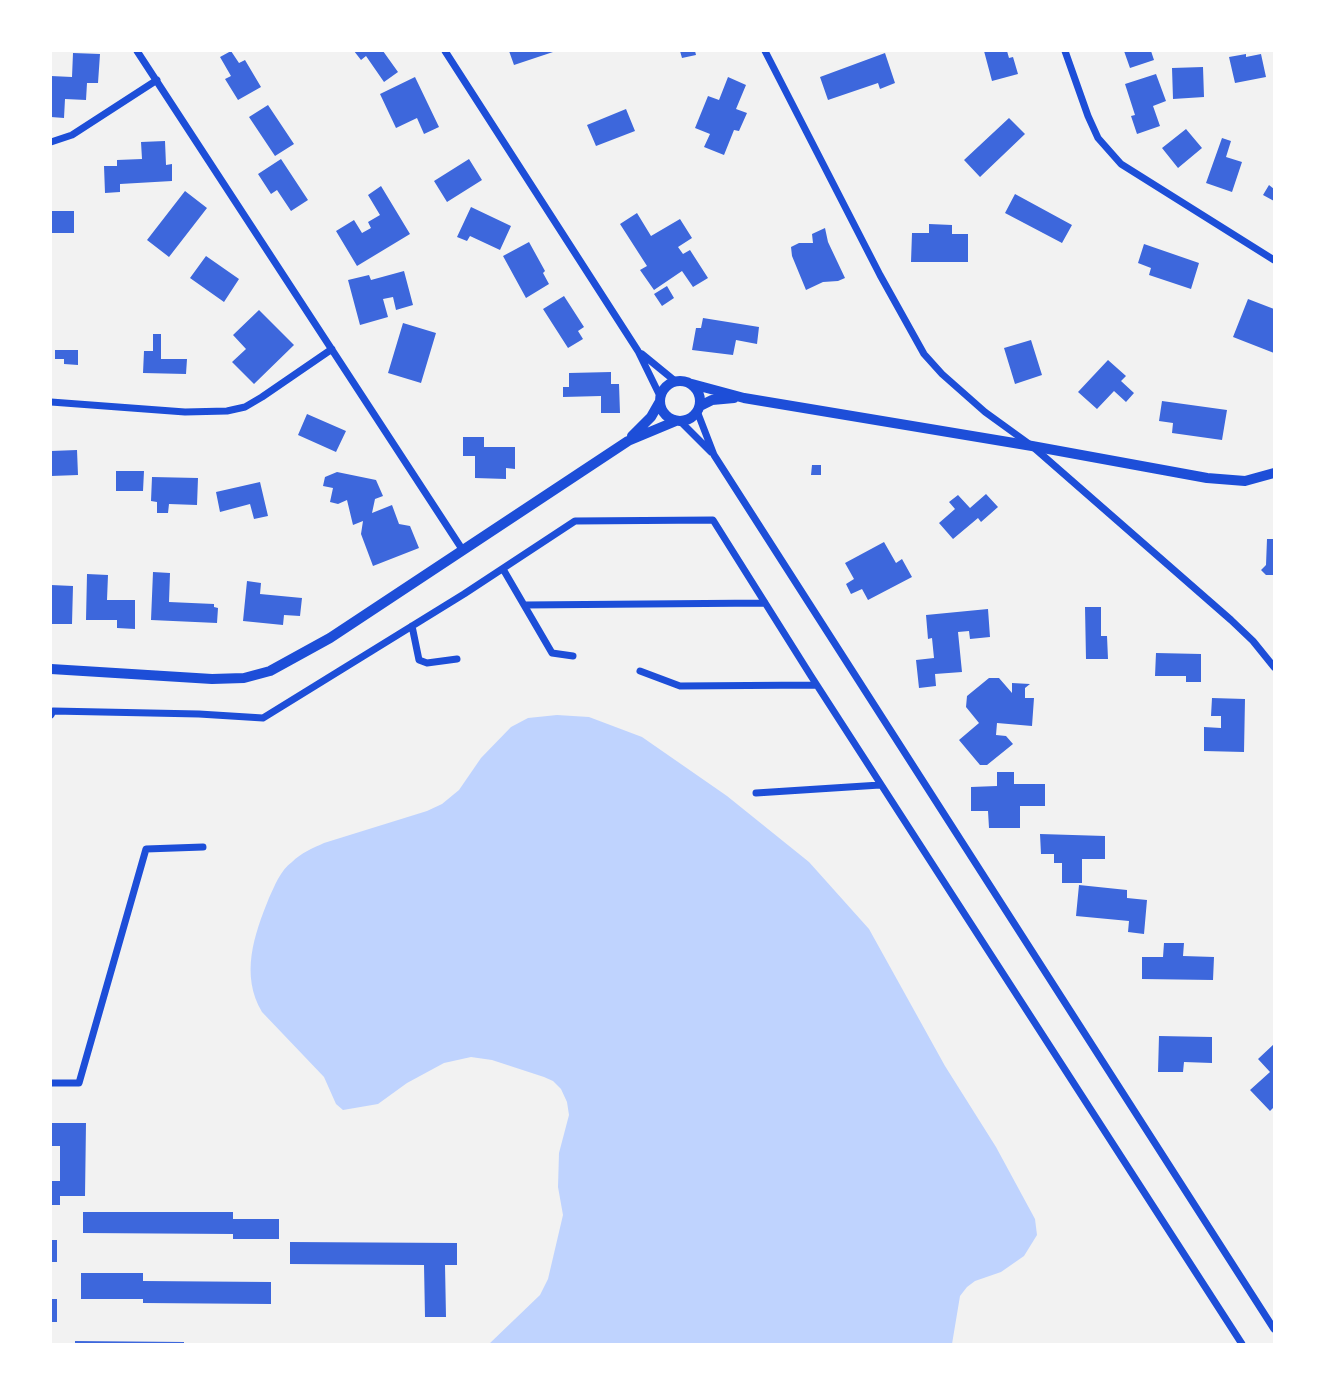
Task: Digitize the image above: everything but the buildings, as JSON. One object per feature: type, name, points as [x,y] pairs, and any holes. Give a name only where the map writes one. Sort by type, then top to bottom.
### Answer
[{"type":"street","points":[[137,51],[462,549]]},
{"type":"street","points":[[445,51],[638,351],[664,414],[678,421],[714,455]]},
{"type":"street","points":[[765,51],[923,354],[985,412],[1032,446],[1231,620],[1274,667]]},
{"type":"street","points":[[1065,51],[1088,116],[1098,138],[1109,152],[1121,164],[1274,260]]},
{"type":"street","points":[[51,142],[72,135],[157,80]]},
{"type":"street","points":[[51,402],[185,412],[227,411],[245,407],[262,397],[332,349]]},
{"type":"street","points":[[638,351],[674,381]]},
{"type":"street","points":[[628,441],[651,416],[665,386],[674,381],[687,381],[744,398],[1228,481],[1245,481],[1274,473]]},
{"type":"street","points":[[692,384],[699,394],[698,409],[714,455],[1274,1329]]},
{"type":"street","points":[[51,669],[212,679],[259,676],[311,649],[628,441],[690,418],[698,409],[722,398],[744,398]]},
{"type":"street","points":[[51,715],[53,711],[263,718],[503,569],[575,521],[713,520],[880,785],[1242,1344]]},
{"type":"street","points":[[503,569],[552,653],[573,656]]},
{"type":"street","points":[[525,605],[765,603]]},
{"type":"street","points":[[412,626],[419,660],[427,663],[457,659]]},
{"type":"street","points":[[640,671],[680,686],[816,685]]},
{"type":"street","points":[[756,793],[880,785]]},
{"type":"street","points":[[51,1083],[79,1083],[146,849],[203,847]]},
{"type":"water","points":[[557,715],[589,717],[642,737],[727,796],[809,862],[869,929],[945,1066],[996,1147],[1035,1219],[1037,1235],[1024,1256],[1001,1272],[975,1281],[960,1296],[952,1344],[489,1344],[540,1295],[548,1279],[563,1215],[558,1187],[559,1153],[569,1115],[561,1089],[544,1077],[492,1060],[471,1057],[444,1063],[407,1083],[378,1104],[343,1110],[336,1104],[324,1077],[262,1012],[252,984],[254,941],[269,898],[284,870],[303,853],[324,843],[442,804],[459,790],[481,758],[511,727],[528,718]]}]
